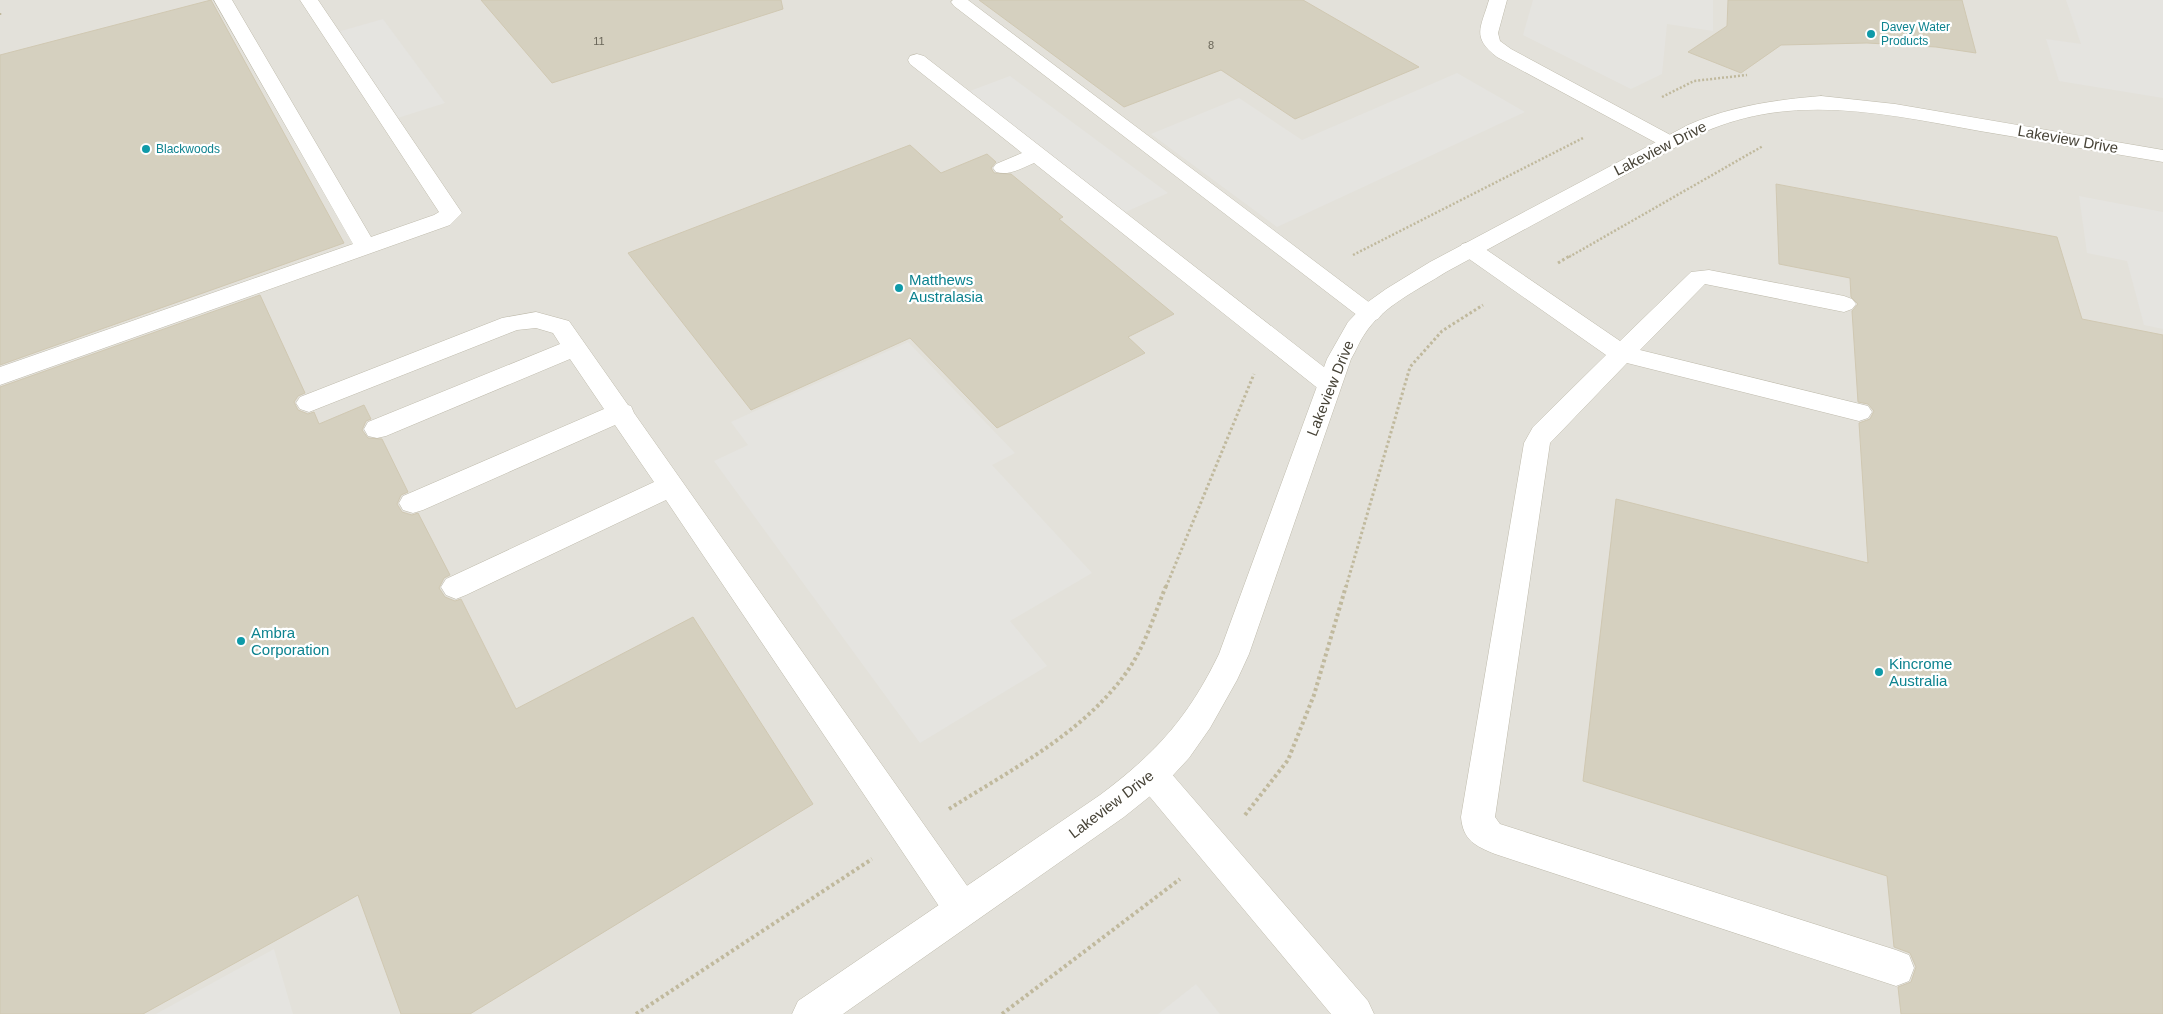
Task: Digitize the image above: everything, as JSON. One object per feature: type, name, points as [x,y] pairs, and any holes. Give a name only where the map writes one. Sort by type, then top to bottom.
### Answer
[{"type":"street","points":[[223,0],[366,247]]},
{"type":"street","points":[[0,376],[442,220],[451,213],[309,0]]},
{"type":"street","points":[[1498,0],[1489,33],[1491,43],[1504,53],[1669,142]]},
{"type":"street","points":[[960,2],[1370,314]]},
{"type":"street","points":[[917,60],[1329,384]]},
{"type":"street","name":"Lakeview Drive","points":[[810,1014],[1112,806],[1152,775],[1187,734],[1219,688],[1234,654],[1329,384],[1356,327],[1407,286],[1470,249],[1669,142],[1715,120],[1768,106],[1821,102],[1895,110],[2163,156]]},
{"type":"street","points":[[1004,168],[1037,154]]},
{"type":"street","points":[[1470,249],[1622,354],[1859,412]]},
{"type":"street","points":[[1844,304],[1702,276],[1695,279],[1542,434],[1537,443],[1479,827],[1486,834],[1495,838],[1896,968]]},
{"type":"street","points":[[309,403],[510,324],[531,319],[548,320],[561,327],[622,412],[962,909]]},
{"type":"street","points":[[377,429],[576,347]]},
{"type":"street","points":[[413,503],[622,412]]},
{"type":"street","points":[[456,587],[671,486]]},
{"type":"street","points":[[1152,775],[1355,1014]]},
{"type":"shaded area","points":[[0,0],[2163,0],[2163,1014],[0,1014]]},
{"type":"shaded area","points":[[1533,0],[1713,0],[1713,31],[1667,24],[1662,74],[1631,89],[1523,35]]},
{"type":"shaded area","points":[[2066,0],[2163,0],[2163,98],[2059,81],[2046,39],[2081,44]]},
{"type":"shaded area","points":[[383,19],[445,103],[385,122],[327,35]]},
{"type":"shaded area","points":[[1457,73],[1525,112],[1277,227],[1151,134],[1239,98],[1302,140]]},
{"type":"shaded area","points":[[1010,76],[1168,193],[1110,219],[954,97]]},
{"type":"shaded area","points":[[2079,196],[2163,212],[2163,329],[2144,325],[2127,261],[2087,253]]},
{"type":"shaded area","points":[[908,342],[1015,453],[992,465],[1092,573],[1010,621],[1047,666],[920,743],[714,461],[748,445],[731,422]]},
{"type":"shaded area","points":[[274,949],[293,1014],[156,1014]]},
{"type":"shaded area","points":[[1196,984],[1220,1014],[1158,1014]]},
{"type":"building","name":"Blackwoods","points":[[211,0],[344,243],[0,365],[0,55]]},
{"type":"building","points":[[481,0],[781,0],[783,9],[552,83]]},
{"type":"building","points":[[979,0],[1303,0],[1419,67],[1295,119],[1221,70],[1124,107]]},
{"type":"building","name":"Davey Water Products","points":[[1728,0],[1962,0],[1976,53],[1936,47],[1867,43],[1781,45],[1741,73],[1688,52],[1727,26]]},
{"type":"building","name":"Matthews Australasia","points":[[910,145],[941,173],[987,154],[996,162],[991,168],[994,173],[1011,174],[1063,217],[1059,219],[1174,314],[1128,337],[1145,353],[997,428],[910,338],[751,410],[628,253]]},
{"type":"building","name":"Kincrome Australia","points":[[1776,184],[2057,237],[2082,319],[2163,335],[2163,1014],[1901,1014],[1898,987],[1911,982],[1916,967],[1910,953],[1894,947],[1887,876],[1583,781],[1616,499],[1868,563],[1859,423],[1870,419],[1874,411],[1868,404],[1858,402],[1852,311],[1858,304],[1851,297],[1850,278],[1779,264]]},
{"type":"building","name":"Ambra Corporation","points":[[260,295],[305,393],[298,396],[294,402],[298,410],[308,414],[314,412],[319,424],[364,405],[371,419],[366,421],[362,430],[368,438],[382,439],[408,492],[401,495],[397,504],[402,512],[412,515],[418,513],[450,575],[444,578],[439,588],[445,597],[455,601],[461,599],[516,709],[693,617],[813,804],[470,1014],[401,1014],[358,895],[143,1014],[0,1014],[0,387]]},
{"type":"place","name":"Davey Water Products","points":[[1871,34]]},
{"type":"place","name":"Blackwoods","points":[[146,149]]},
{"type":"place","name":"Matthews Australasia","points":[[899,288]]},
{"type":"place","name":"Ambra Corporation","points":[[241,641]]},
{"type":"place","name":"Kincrome Australia","points":[[1879,672]]}]
